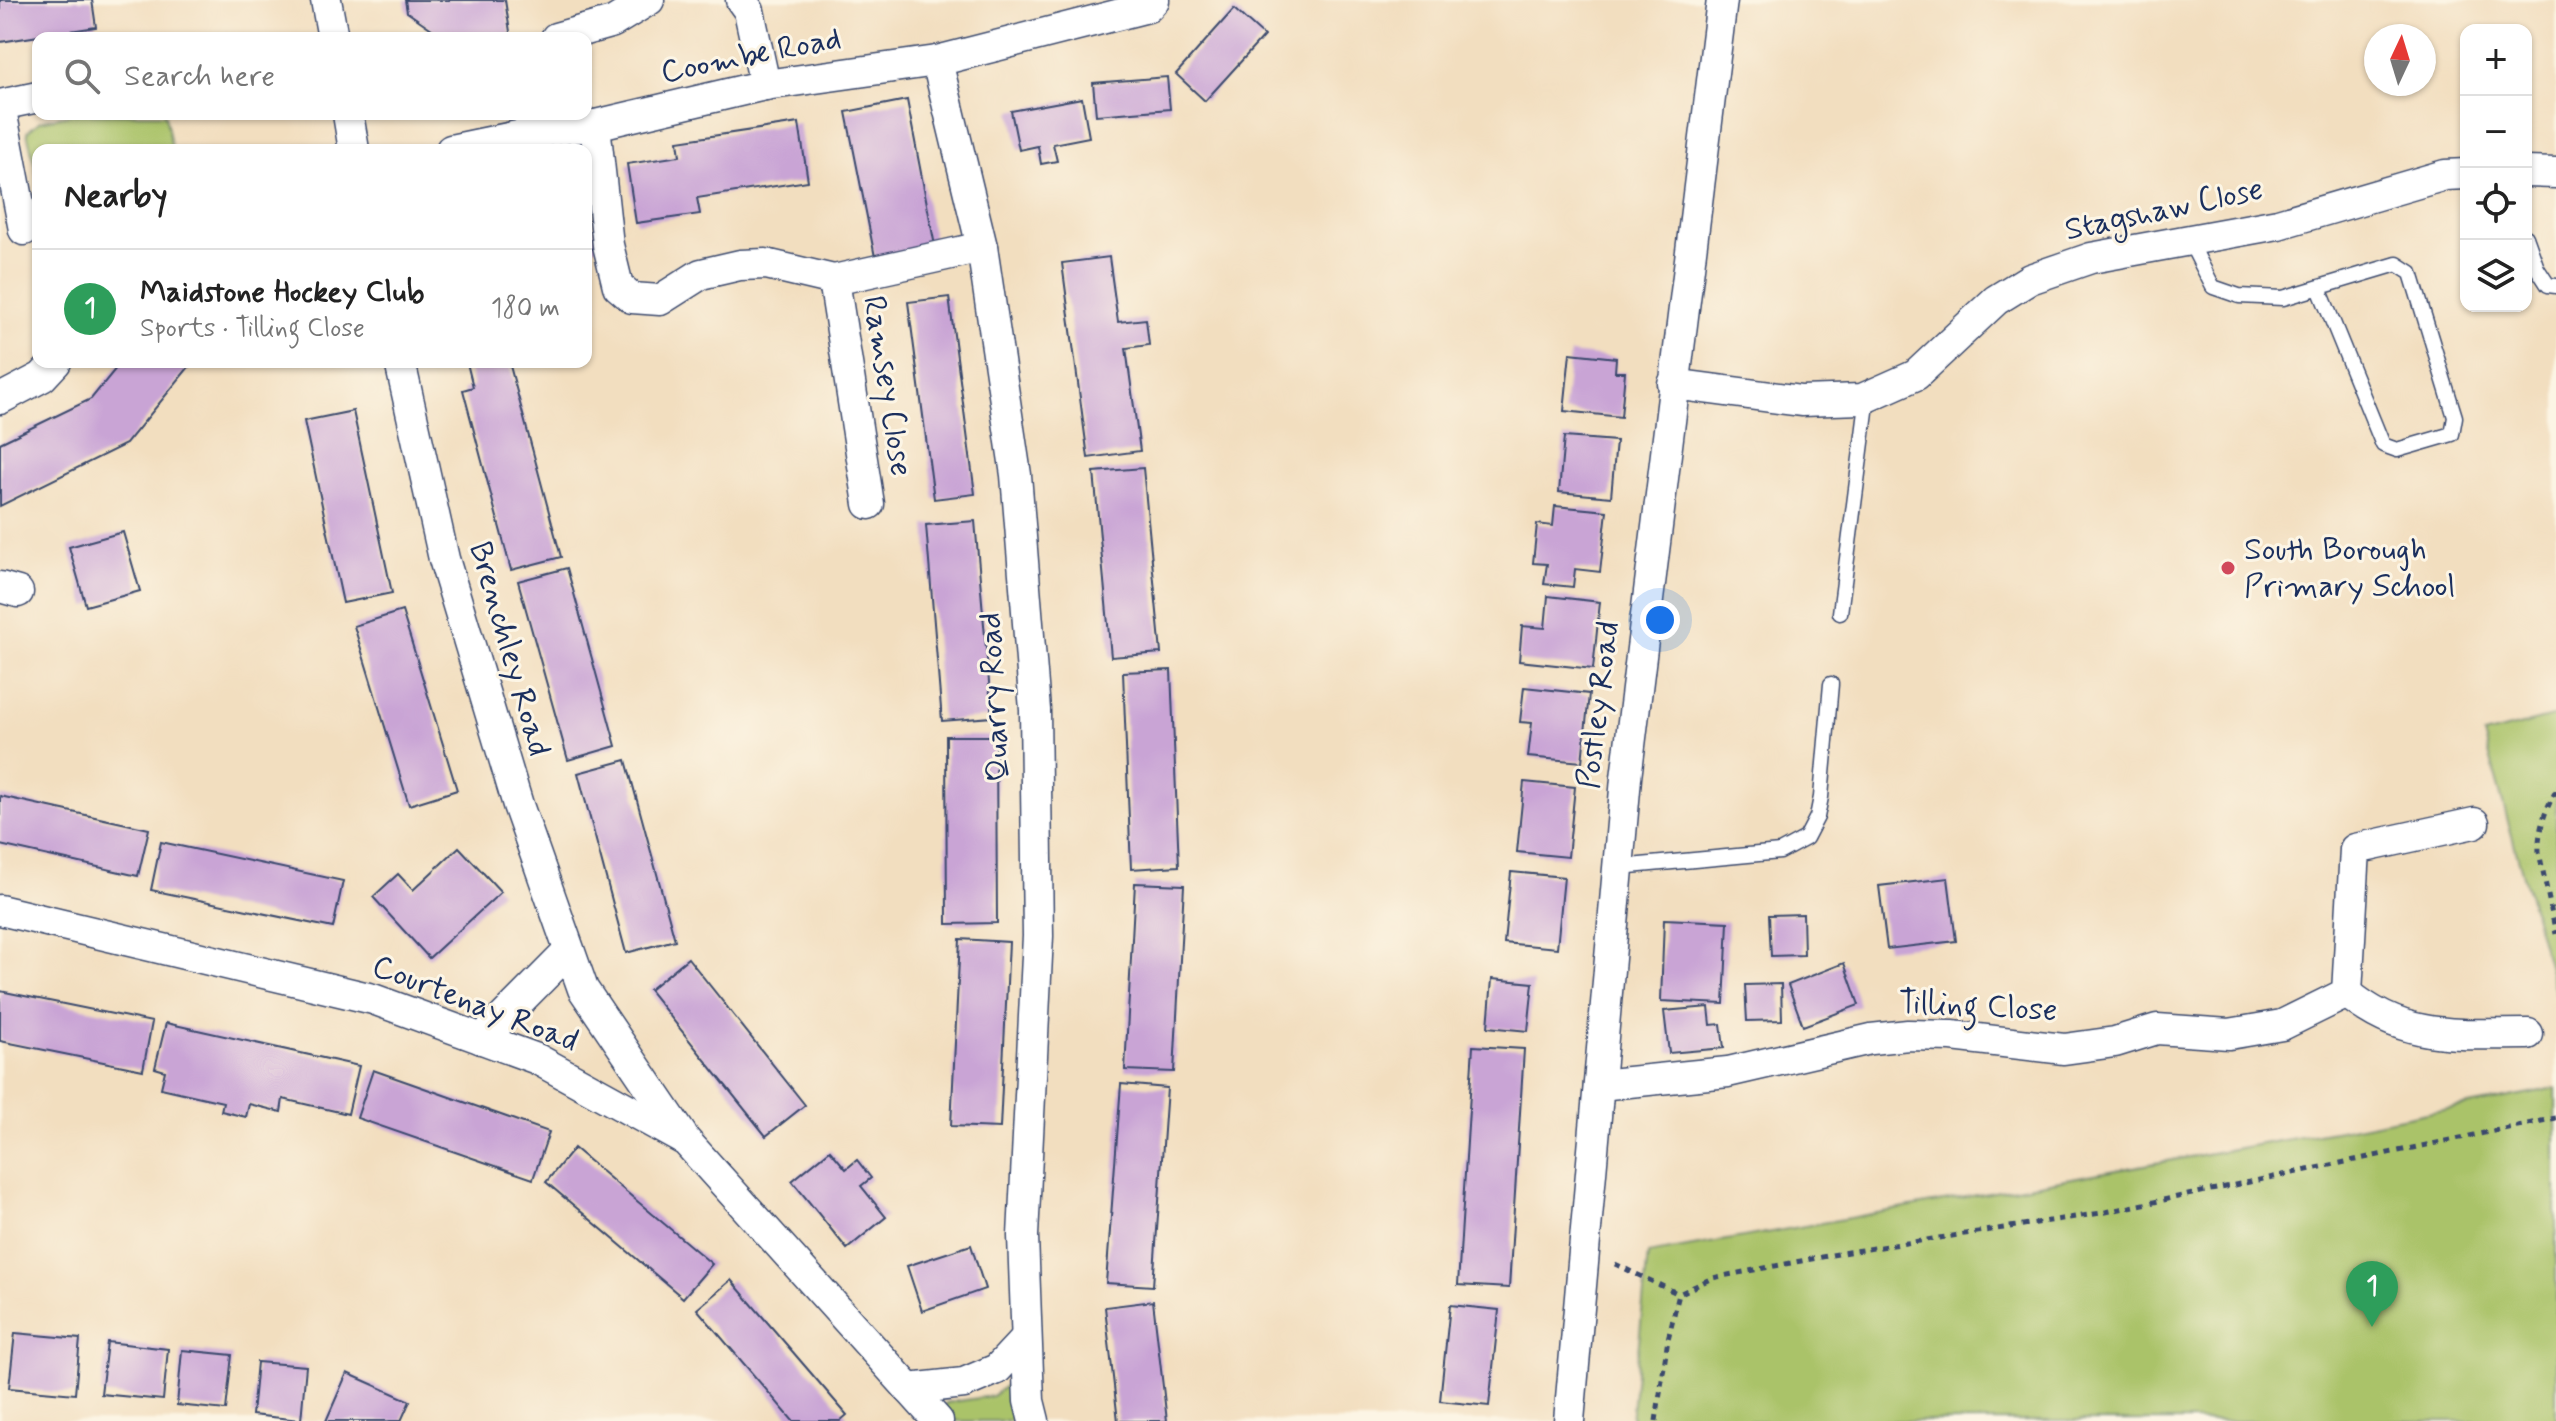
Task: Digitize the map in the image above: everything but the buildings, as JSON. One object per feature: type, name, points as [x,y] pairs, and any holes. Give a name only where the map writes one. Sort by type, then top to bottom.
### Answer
[{"type":"street","points":[[326,0],[332,32]]},
{"type":"street","points":[[577,32],[613,22],[649,0]]},
{"type":"street","points":[[741,0],[749,11],[765,85]]},
{"type":"street","name":"Coombe Road","points":[[469,144],[531,124],[595,125],[765,85],[937,61],[1148,7],[1154,0]]},
{"type":"street","name":"Postley Road","points":[[1569,1421],[1626,778],[1722,0]]},
{"type":"street","name":"Quarry Road","points":[[937,61],[982,247],[1016,475],[1035,710],[1038,936],[1023,1236],[1029,1401],[1034,1421]]},
{"type":"street","points":[[21,230],[0,105],[32,98]]},
{"type":"street","points":[[349,120],[353,144]]},
{"type":"street","points":[[595,125],[608,245],[618,286],[632,298],[660,300],[701,274],[740,265],[766,264],[834,280],[982,247]]},
{"type":"street","points":[[2532,172],[2556,173]]},
{"type":"street","name":"Stagshaw Close","points":[[1673,384],[1801,401],[1862,399],[1916,375],[1996,300],[2030,279],[2091,258],[2278,224],[2445,175],[2460,174]]},
{"type":"street","name":"Ramsey Close","points":[[834,280],[869,504]]},
{"type":"street","points":[[0,399],[42,377],[50,368]]},
{"type":"street","name":"Brenchley Road","points":[[401,368],[444,559],[518,805],[569,951],[583,989],[686,1141]]},
{"type":"street","points":[[2474,823],[2355,849],[2347,993],[2369,1011],[2399,1026],[2448,1034],[2528,1034]]},
{"type":"street","name":"Courtenay Road","points":[[0,910],[373,999],[537,1059],[686,1141],[938,1421]]},
{"type":"street","points":[[482,1039],[569,951]]},
{"type":"street","name":"Tilling Close","points":[[1599,1085],[1728,1072],[1871,1039],[1908,1035],[1952,1036],[2064,1049],[2115,1042],[2157,1029],[2229,1034],[2282,1025],[2347,993]]},
{"type":"street","points":[[909,1389],[964,1383],[986,1374],[997,1369],[1026,1338]]},
{"type":"lane","points":[[2189,240],[2213,287],[2239,296],[2283,298],[2397,264],[2411,273],[2455,417],[2452,434],[2397,450],[2383,445],[2319,288]]},
{"type":"lane","points":[[2527,240],[2537,268],[2548,285],[2556,286]]},
{"type":"lane","points":[[1840,613],[1868,396]]},
{"type":"lane","points":[[1619,867],[1780,852],[1806,838],[1813,829],[1819,807],[1831,684]]},
{"type":"path","points":[[2556,791],[2539,839],[2556,934]]},
{"type":"path","points":[[1679,1294],[1712,1278],[1848,1252],[2101,1213],[2556,1118]]},
{"type":"path","points":[[1584,1249],[1679,1294]]},
{"type":"path","points":[[1656,1421],[1668,1339],[1679,1294]]},
{"type":"green space","points":[[166,120],[171,144],[32,144],[32,153],[27,132],[40,121]]},
{"type":"green space","points":[[2556,716],[2556,994],[2484,735]]},
{"type":"green space","points":[[2556,1088],[2556,1421],[1631,1421],[1648,1254],[2340,1130]]},
{"type":"green space","points":[[1009,1383],[1020,1387],[1021,1421],[948,1421],[941,1413],[946,1403],[992,1396]]},
{"type":"place","name":"South Borough Primary School","points":[[2228,568]]},
{"type":"place","name":"Maidstone Hockey Club","points":[[2372,1327]]}]
